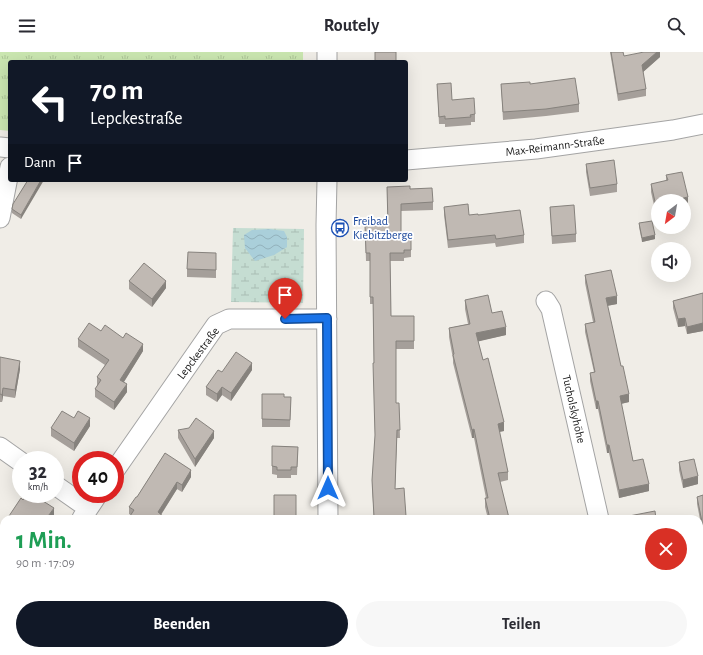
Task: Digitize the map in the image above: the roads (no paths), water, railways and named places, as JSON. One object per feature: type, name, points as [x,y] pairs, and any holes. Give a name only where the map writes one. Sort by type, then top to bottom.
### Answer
[{"type":"street","name":"Max-Reimann-Straße","points":[[408,160],[536,149],[673,130],[703,124]]},
{"type":"street","points":[[0,218],[8,177]]},
{"type":"street","points":[[327,182],[328,515]]},
{"type":"street","name":"Tucholskyhöhe","points":[[546,301],[551,309],[598,515]]},
{"type":"street","name":"Lepckestraße","points":[[124,457],[216,325],[229,319],[327,318]]},
{"type":"street","points":[[0,447],[12,456]]},
{"type":"street","points":[[64,491],[89,507]]},
{"type":"water","points":[[269,229],[284,231],[287,237],[287,247],[274,255],[255,261],[245,248],[244,235],[252,230]]},
{"type":"place","name":"Freibad Kiebitzberge","points":[[340,228]]}]
